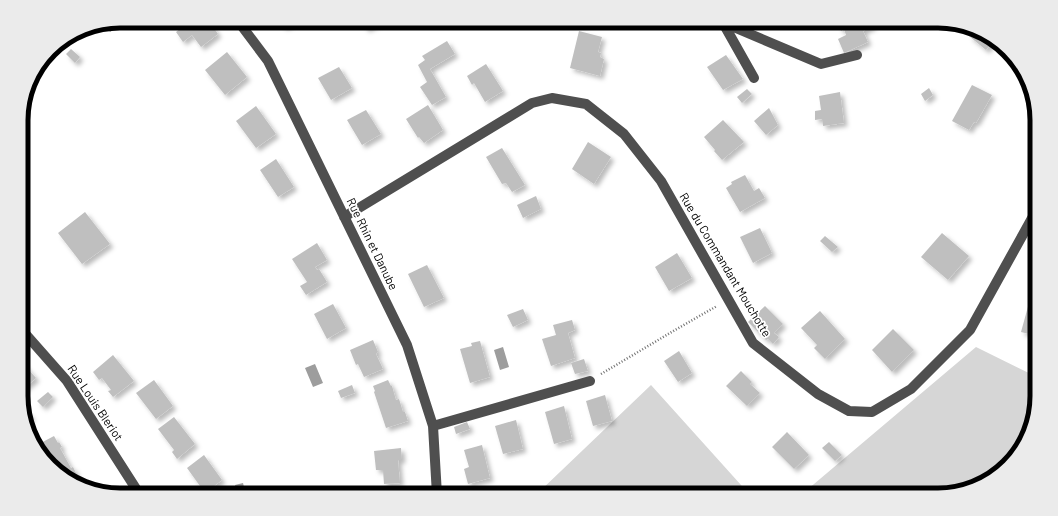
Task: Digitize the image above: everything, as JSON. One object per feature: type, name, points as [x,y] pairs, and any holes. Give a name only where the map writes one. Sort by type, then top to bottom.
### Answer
[{"type":"street","name":"Rue Rhin et Danube","points":[[243,28],[268,62],[407,345],[433,426],[437,488]]},
{"type":"street","points":[[726,28],[754,78]]},
{"type":"street","points":[[737,28],[821,64],[857,55]]},
{"type":"street","name":"Rue du Commandant Mouchotte","points":[[344,217],[532,103],[552,98],[586,104],[624,134],[661,181],[753,343],[818,394],[849,411],[872,412],[911,389],[970,330],[1030,222]]},
{"type":"street","name":"Rue Louis Bleriot","points":[[28,337],[67,381],[136,488]]},
{"type":"street","points":[[433,426],[590,381]]},
{"type":"path","points":[[590,381],[675,330],[729,300]]},
{"type":"shaded area","points":[[116,28],[110,32],[108,29]]},
{"type":"shaded area","points":[[503,347],[509,367],[500,370],[494,350]]},
{"type":"shaded area","points":[[976,347],[1030,374],[1029,408],[1021,437],[1007,457],[999,465],[979,479],[944,488],[809,488]]},
{"type":"shaded area","points":[[315,364],[323,383],[313,387],[305,368]]},
{"type":"shaded area","points":[[651,385],[744,488],[543,488]]},
{"type":"shaded area","points":[[243,483],[244,488],[236,488],[235,485]]},
{"type":"building","points":[[181,28],[214,28],[218,34],[201,47],[192,35],[183,42],[176,32]]},
{"type":"building","points":[[840,28],[869,28],[863,31],[868,42],[844,53],[838,39],[846,35],[844,29],[841,31]]},
{"type":"building","points":[[579,31],[602,37],[598,52],[601,53],[600,57],[604,59],[600,76],[570,68]]},
{"type":"building","points":[[970,34],[973,35],[991,45],[986,50],[969,36]]},
{"type":"building","points":[[447,41],[455,54],[430,69],[446,97],[432,105],[420,87],[427,82],[418,65],[425,60],[422,56]]},
{"type":"building","points":[[71,49],[80,57],[75,63],[66,54]]},
{"type":"building","points":[[227,52],[247,77],[225,95],[205,70]]},
{"type":"building","points":[[726,55],[743,79],[723,90],[707,67]]},
{"type":"building","points":[[486,64],[503,91],[485,102],[474,83],[472,85],[467,76]]},
{"type":"building","points":[[339,67],[352,88],[331,100],[318,78]]},
{"type":"building","points":[[972,85],[992,95],[976,123],[974,122],[969,130],[952,121]]},
{"type":"building","points":[[929,88],[933,95],[925,101],[921,94]]},
{"type":"building","points":[[747,89],[752,94],[742,103],[737,97]]},
{"type":"building","points":[[840,92],[844,123],[823,126],[822,119],[815,120],[815,111],[821,110],[819,96]]},
{"type":"building","points":[[428,105],[443,130],[424,143],[419,137],[418,138],[406,119]]},
{"type":"building","points":[[256,106],[276,134],[256,148],[236,121]]},
{"type":"building","points":[[769,108],[778,125],[766,135],[754,121]]},
{"type":"building","points":[[366,110],[381,134],[362,145],[347,120]]},
{"type":"building","points":[[723,120],[744,142],[722,160],[704,137]]},
{"type":"building","points":[[588,142],[611,157],[594,184],[572,169]]},
{"type":"building","points":[[502,148],[525,185],[512,192],[506,183],[502,184],[486,157]]},
{"type":"building","points":[[276,159],[294,187],[278,197],[260,170]]},
{"type":"building","points":[[745,175],[754,191],[759,188],[765,198],[740,212],[726,188],[732,184],[731,182]]},
{"type":"building","points":[[536,196],[541,209],[523,218],[517,205]]},
{"type":"building","points":[[85,212],[110,244],[82,264],[58,233]]},
{"type":"building","points":[[760,228],[772,253],[753,263],[740,237]]},
{"type":"building","points":[[942,233],[969,256],[948,280],[921,257]]},
{"type":"building","points":[[825,236],[838,247],[832,252],[820,241]]},
{"type":"building","points":[[317,243],[327,260],[315,267],[317,270],[319,269],[327,282],[306,295],[300,286],[307,282],[292,259]]},
{"type":"building","points":[[677,253],[692,278],[669,291],[655,267]]},
{"type":"building","points":[[427,265],[444,298],[424,307],[408,274]]},
{"type":"building","points":[[1030,302],[1030,334],[1021,332]]},
{"type":"building","points":[[333,304],[346,328],[327,339],[314,314]]},
{"type":"building","points":[[765,306],[783,324],[774,333],[779,337],[773,344],[768,339],[766,340],[748,322]]},
{"type":"building","points":[[523,309],[528,320],[513,327],[507,315]]},
{"type":"building","points":[[820,311],[845,339],[825,359],[814,348],[817,345],[801,328]]},
{"type":"building","points":[[572,320],[575,330],[568,333],[575,358],[551,366],[542,339],[556,335],[553,325]]},
{"type":"building","points":[[893,329],[914,350],[892,372],[872,350]]},
{"type":"building","points":[[373,340],[378,352],[376,354],[383,369],[364,377],[358,364],[356,365],[350,350]]},
{"type":"building","points":[[480,341],[490,377],[470,383],[460,349],[472,346],[471,343]]},
{"type":"building","points":[[679,351],[692,373],[678,382],[664,361]]},
{"type":"building","points":[[113,355],[134,381],[113,397],[108,391],[111,390],[102,378],[99,380],[93,372]]},
{"type":"building","points":[[584,359],[588,371],[575,374],[571,363]]},
{"type":"building","points":[[28,369],[36,378],[28,385]]},
{"type":"building","points":[[741,371],[752,382],[750,384],[760,393],[747,406],[726,386]]},
{"type":"building","points":[[154,380],[173,406],[156,419],[136,393]]},
{"type":"building","points":[[388,380],[392,386],[396,400],[399,399],[403,412],[405,412],[408,421],[386,428],[373,386]]},
{"type":"building","points":[[352,385],[355,393],[341,398],[338,391]]},
{"type":"building","points":[[48,392],[53,397],[43,407],[37,401]]},
{"type":"building","points":[[605,395],[612,421],[593,426],[586,401]]},
{"type":"building","points":[[564,406],[572,439],[554,444],[545,412]]},
{"type":"building","points":[[174,417],[195,444],[177,459],[172,452],[174,450],[158,429]]},
{"type":"building","points":[[516,420],[523,449],[503,454],[495,426]]},
{"type":"building","points":[[467,422],[470,429],[456,434],[454,427]]},
{"type":"building","points":[[787,432],[809,455],[794,469],[772,447]]},
{"type":"building","points":[[54,436],[62,447],[60,448],[71,468],[73,467],[76,477],[55,461],[41,443]]},
{"type":"building","points":[[829,442],[842,455],[835,461],[822,448]]},
{"type":"building","points":[[482,445],[490,478],[468,484],[464,469],[469,467],[464,450]]},
{"type":"building","points":[[401,448],[402,460],[398,460],[400,483],[384,484],[383,470],[376,470],[374,451]]},
{"type":"building","points":[[204,455],[222,480],[212,488],[201,488],[187,468]]}]
